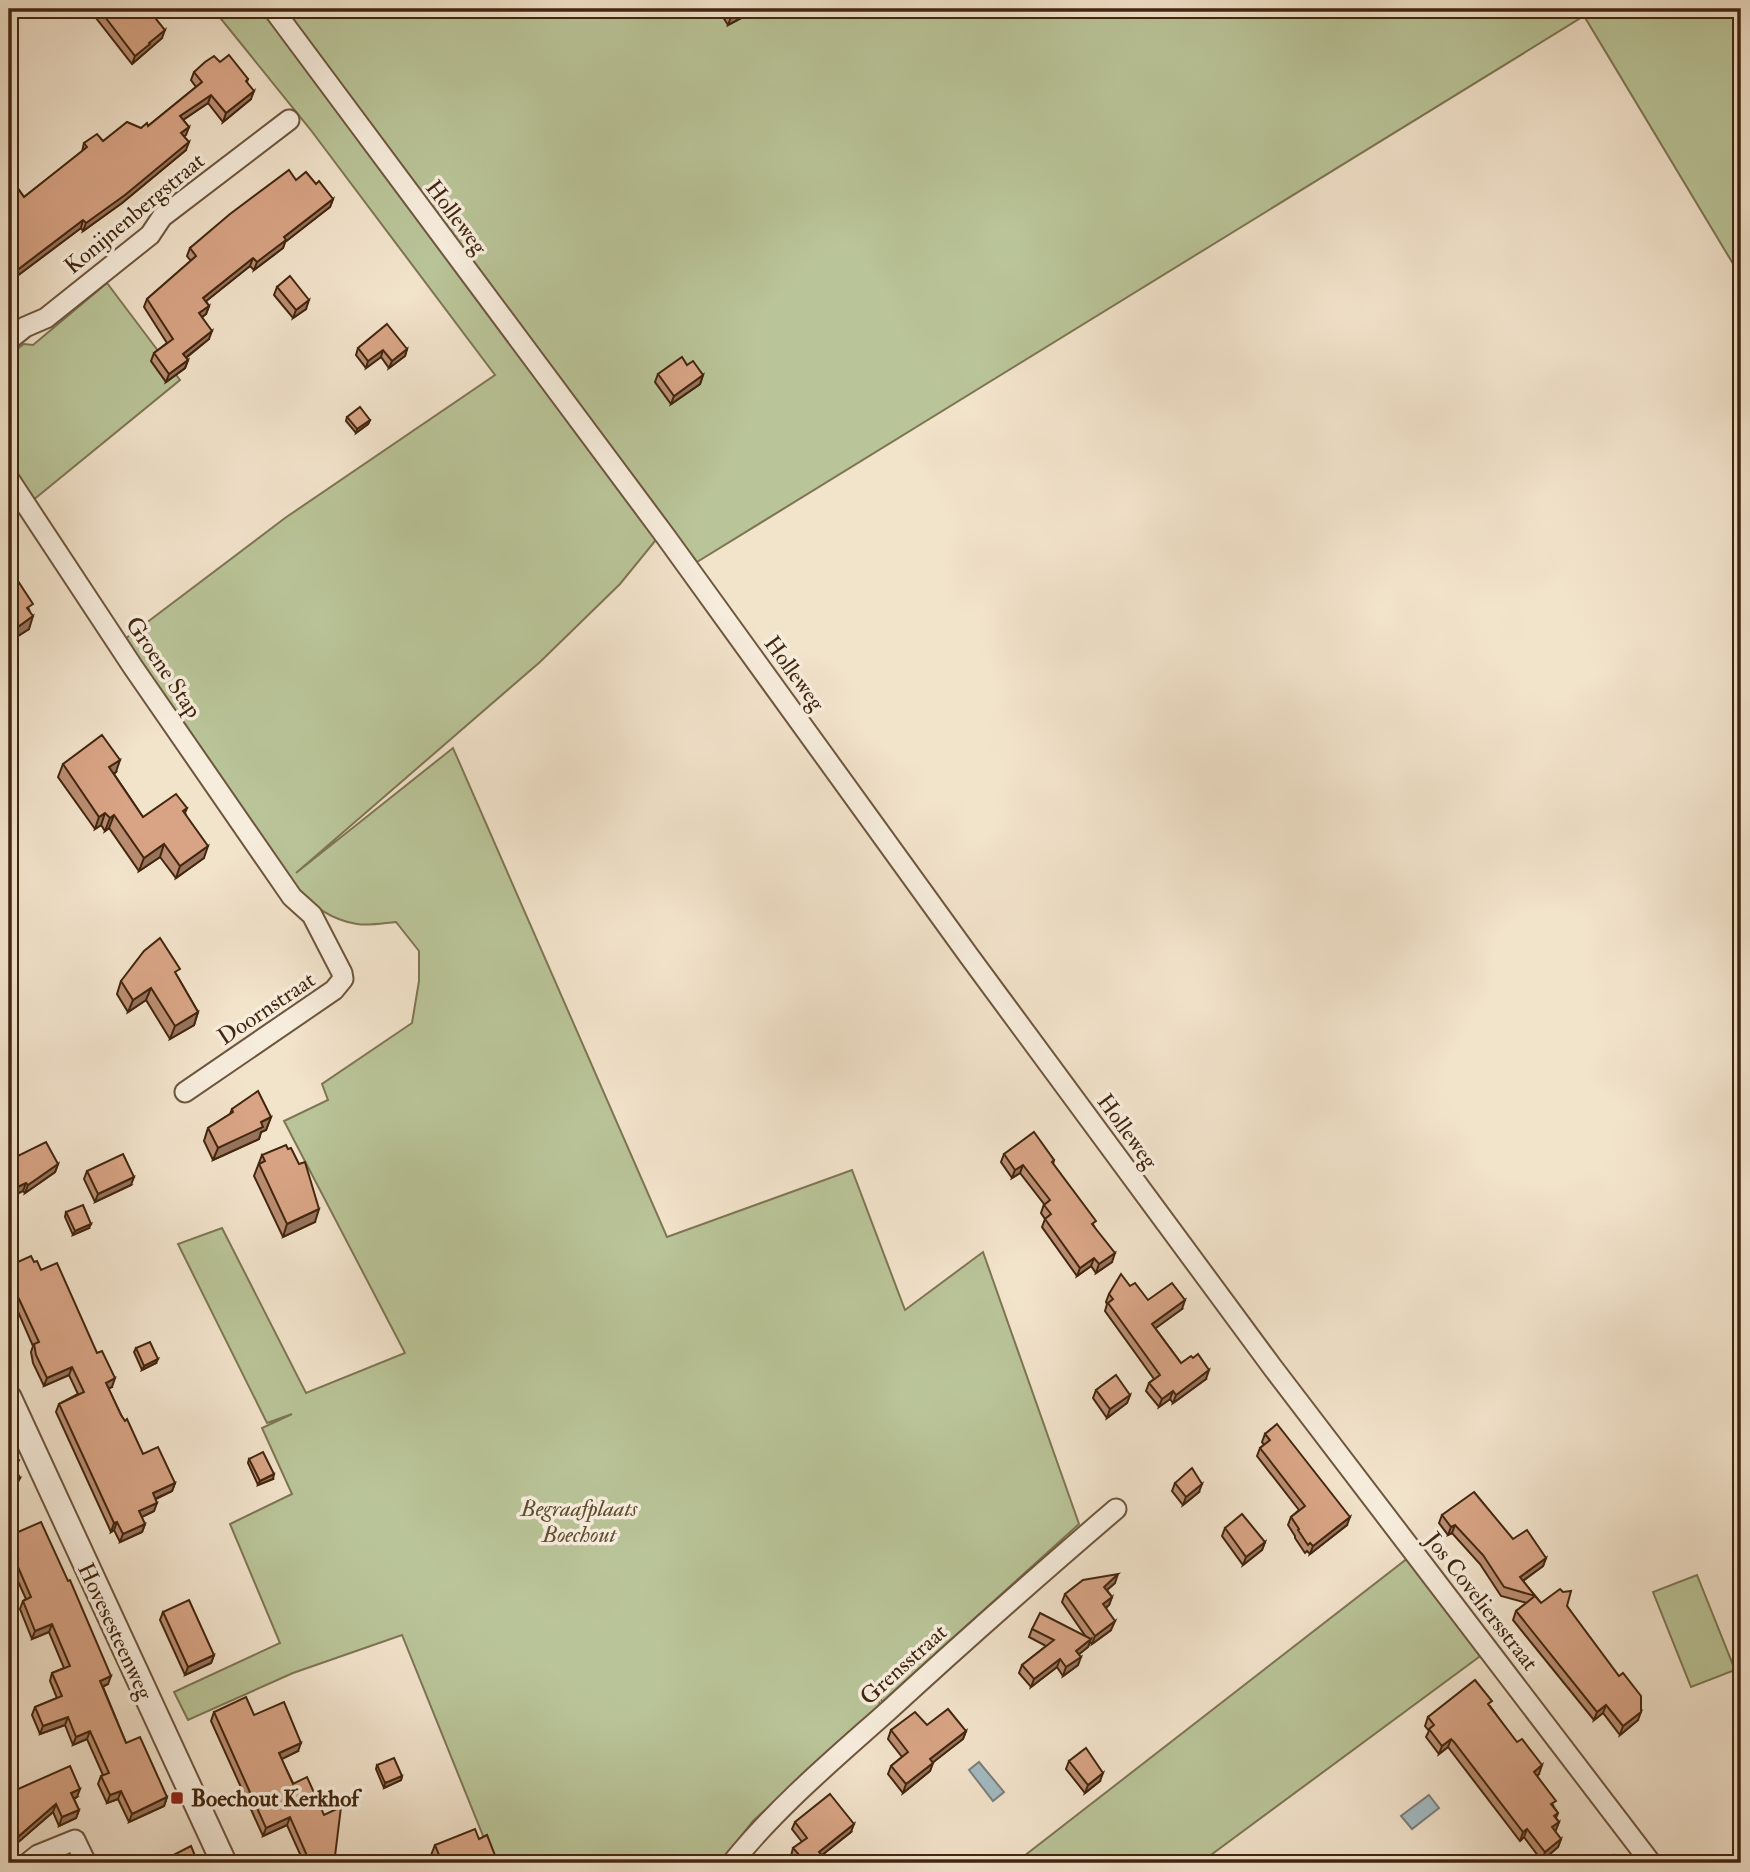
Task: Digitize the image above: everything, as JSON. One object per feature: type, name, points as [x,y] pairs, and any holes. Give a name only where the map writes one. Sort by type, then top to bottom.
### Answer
[{"type":"street","name":"Holleweg","points":[[273,9],[666,537],[961,945],[1273,1368]]},
{"type":"street","name":"Konijnenbergstraat","points":[[9,340],[25,327],[46,318],[150,235],[162,217],[289,120]]},
{"type":"street","name":"Groene Stap","points":[[9,479],[133,667],[281,881]]},
{"type":"street","name":"Doornstraat","points":[[185,1093],[334,990],[343,979],[312,915],[292,897],[281,881]]},
{"type":"street","name":"Jos Coveliersstraat","points":[[1273,1368],[1651,1863]]},
{"type":"street","name":"Hovesesteenweg","points":[[9,1398],[224,1863]]},
{"type":"street","name":"Grensstraat","points":[[732,1863],[794,1793],[1001,1607],[1115,1509]]},
{"type":"street","points":[[28,1863],[38,1855],[75,1840],[86,1863]]},
{"type":"green space","name":"Begraafplaats Boechout","points":[[213,9],[355,9],[360,15],[368,9],[1741,9],[1741,277],[1584,16],[697,562],[668,525],[620,584],[540,662],[296,873],[453,748],[667,1237],[852,1170],[905,1310],[983,1252],[1079,1524],[882,1702],[873,1681],[880,1705],[753,1821],[720,1863],[494,1863],[402,1635],[293,1673],[188,1720],[174,1692],[280,1643],[230,1524],[292,1494],[262,1428],[292,1414],[267,1423],[178,1244],[222,1228],[306,1393],[405,1353],[284,1121],[328,1100],[322,1084],[412,1023],[419,981],[419,951],[396,922],[366,925],[347,922],[310,902],[288,881],[125,639],[285,518],[495,375],[310,129]]},
{"type":"green space","points":[[107,283],[180,380],[32,501],[9,462],[9,355],[24,344],[33,345]]},
{"type":"green space","points":[[1408,1558],[1483,1654],[1200,1863],[1015,1863]]},
{"type":"green space","points":[[1697,1575],[1735,1670],[1691,1687],[1653,1592]]},
{"type":"water","points":[[979,1762],[1004,1792],[993,1801],[969,1770]]},
{"type":"water","points":[[1429,1795],[1439,1808],[1412,1829],[1401,1816]]},
{"type":"building","points":[[99,9],[148,9],[165,30],[135,56]]},
{"type":"building","points":[[229,55],[254,91],[226,113],[211,95],[180,116],[189,127],[181,133],[189,142],[125,195],[86,223],[83,220],[16,271],[9,262],[9,176],[24,197],[87,147],[84,143],[97,134],[103,141],[127,122],[141,128],[147,123],[148,126],[202,82],[194,72],[205,62],[214,56],[220,62]]},
{"type":"building","points":[[289,170],[296,180],[306,172],[316,184],[319,181],[333,199],[284,237],[286,240],[257,262],[253,258],[203,298],[209,306],[199,313],[212,331],[183,354],[188,360],[169,374],[154,353],[173,339],[147,299],[196,256],[190,248]]},
{"type":"building","points":[[290,276],[309,300],[296,310],[277,287]]},
{"type":"building","points":[[387,324],[407,349],[392,361],[383,350],[368,361],[358,348]]},
{"type":"building","points":[[682,357],[687,365],[693,361],[703,375],[674,396],[658,374]]},
{"type":"building","points":[[360,407],[370,420],[357,429],[347,417]]},
{"type":"building","points":[[9,548],[18,561],[16,578],[33,604],[27,608],[33,616],[15,629],[9,619]]},
{"type":"building","points":[[102,735],[120,760],[109,767],[143,817],[176,794],[187,808],[183,811],[208,846],[180,866],[164,844],[144,858],[114,815],[110,818],[105,813],[99,817],[63,764]]},
{"type":"building","points":[[160,938],[180,969],[175,972],[198,1012],[175,1026],[151,988],[133,1000],[121,981],[144,951]]},
{"type":"building","points":[[258,1091],[271,1117],[261,1122],[263,1127],[218,1148],[208,1128]]},
{"type":"building","points":[[1034,1132],[1054,1160],[1052,1162],[1096,1221],[1092,1224],[1115,1253],[1099,1264],[1094,1258],[1080,1268],[1045,1219],[1051,1214],[1044,1205],[1050,1200],[1023,1165],[1015,1170],[1004,1154]]},
{"type":"building","points":[[9,1135],[18,1156],[46,1142],[58,1164],[28,1185],[26,1183],[9,1191]]},
{"type":"building","points":[[286,1145],[288,1149],[291,1148],[299,1164],[305,1162],[319,1209],[287,1224],[259,1164],[265,1161],[262,1155]]},
{"type":"building","points":[[123,1154],[134,1177],[98,1194],[87,1171]]},
{"type":"building","points":[[83,1205],[91,1224],[75,1231],[66,1212]]},
{"type":"building","points":[[31,1256],[41,1270],[57,1263],[97,1353],[102,1351],[115,1378],[106,1383],[121,1415],[125,1421],[127,1419],[143,1454],[158,1447],[175,1483],[153,1493],[157,1503],[139,1511],[145,1524],[123,1534],[117,1522],[114,1523],[59,1404],[84,1392],[72,1367],[47,1378],[36,1355],[34,1344],[39,1342],[19,1299],[12,1303],[9,1296],[9,1266]]},
{"type":"building","points":[[1121,1274],[1130,1286],[1135,1283],[1148,1300],[1172,1283],[1185,1300],[1152,1324],[1181,1363],[1198,1354],[1209,1370],[1176,1395],[1173,1391],[1162,1399],[1149,1383],[1160,1375],[1108,1303],[1113,1299],[1109,1294]]},
{"type":"building","points":[[150,1342],[158,1359],[144,1366],[136,1348]]},
{"type":"building","points":[[1116,1375],[1130,1395],[1110,1409],[1096,1390]]},
{"type":"building","points":[[1277,1424],[1350,1517],[1313,1546],[1310,1543],[1308,1545],[1291,1517],[1305,1506],[1260,1448],[1270,1440],[1265,1434]]},
{"type":"building","points":[[263,1452],[274,1474],[260,1481],[249,1459]]},
{"type":"building","points":[[9,1454],[19,1460],[15,1468],[20,1478],[9,1483]]},
{"type":"building","points":[[1192,1468],[1202,1484],[1186,1497],[1175,1483]]},
{"type":"building","points":[[1474,1492],[1513,1539],[1527,1530],[1546,1558],[1520,1577],[1535,1596],[1504,1587],[1483,1555],[1455,1525],[1451,1527],[1442,1515]]},
{"type":"building","points":[[1242,1514],[1265,1542],[1246,1557],[1225,1528]]},
{"type":"building","points":[[41,1522],[68,1581],[70,1580],[111,1676],[100,1681],[126,1743],[140,1737],[167,1797],[132,1814],[121,1791],[110,1795],[101,1776],[109,1773],[90,1731],[76,1737],[68,1717],[43,1726],[35,1707],[62,1696],[52,1673],[70,1666],[52,1624],[35,1631],[23,1601],[31,1597],[9,1539],[9,1536]]},
{"type":"building","points":[[1118,1574],[1104,1587],[1112,1597],[1103,1604],[1115,1621],[1095,1636],[1065,1594],[1083,1580]]},
{"type":"building","points":[[1560,1589],[1563,1592],[1571,1591],[1567,1606],[1619,1676],[1623,1673],[1641,1696],[1641,1712],[1623,1726],[1606,1705],[1597,1712],[1516,1611],[1535,1596],[1541,1603]]},
{"type":"building","points":[[189,1600],[214,1655],[188,1667],[163,1612]]},
{"type":"building","points":[[1040,1613],[1091,1639],[1076,1651],[1081,1657],[1066,1667],[1060,1659],[1034,1679],[1022,1665],[1054,1640],[1032,1629]]},
{"type":"building","points":[[1475,1680],[1492,1701],[1488,1704],[1517,1742],[1522,1739],[1542,1765],[1534,1772],[1556,1801],[1551,1804],[1558,1813],[1554,1816],[1559,1822],[1552,1827],[1561,1839],[1545,1852],[1527,1829],[1523,1832],[1454,1742],[1451,1739],[1442,1746],[1429,1729],[1434,1725],[1428,1717]]},
{"type":"building","points":[[246,1697],[254,1715],[284,1702],[301,1743],[279,1753],[293,1784],[307,1777],[324,1815],[341,1807],[335,1856],[320,1863],[313,1855],[308,1858],[290,1817],[266,1828],[214,1712]]},
{"type":"building","points":[[948,1709],[966,1731],[930,1759],[933,1763],[906,1784],[891,1766],[908,1752],[891,1730],[915,1712],[927,1725]]},
{"type":"building","points":[[1086,1748],[1103,1773],[1088,1785],[1069,1761]]},
{"type":"building","points":[[394,1758],[402,1776],[385,1783],[377,1765]]},
{"type":"building","points":[[70,1766],[80,1789],[71,1793],[79,1810],[62,1817],[56,1804],[19,1836],[15,1831],[9,1837],[9,1786],[11,1784],[16,1790]]},
{"type":"building","points":[[830,1794],[854,1824],[819,1852],[827,1862],[806,1863],[793,1848],[807,1838],[795,1822]]},
{"type":"building","points":[[475,1829],[479,1839],[487,1835],[498,1863],[432,1863],[430,1858],[439,1855],[435,1845]]},
{"type":"building","points":[[191,1846],[198,1863],[163,1863],[162,1861]]},
{"type":"building","points":[[1614,1855],[1620,1863],[1604,1863]]},
{"type":"place","name":"Boechout Kerkhof","points":[[177,1798]]}]
